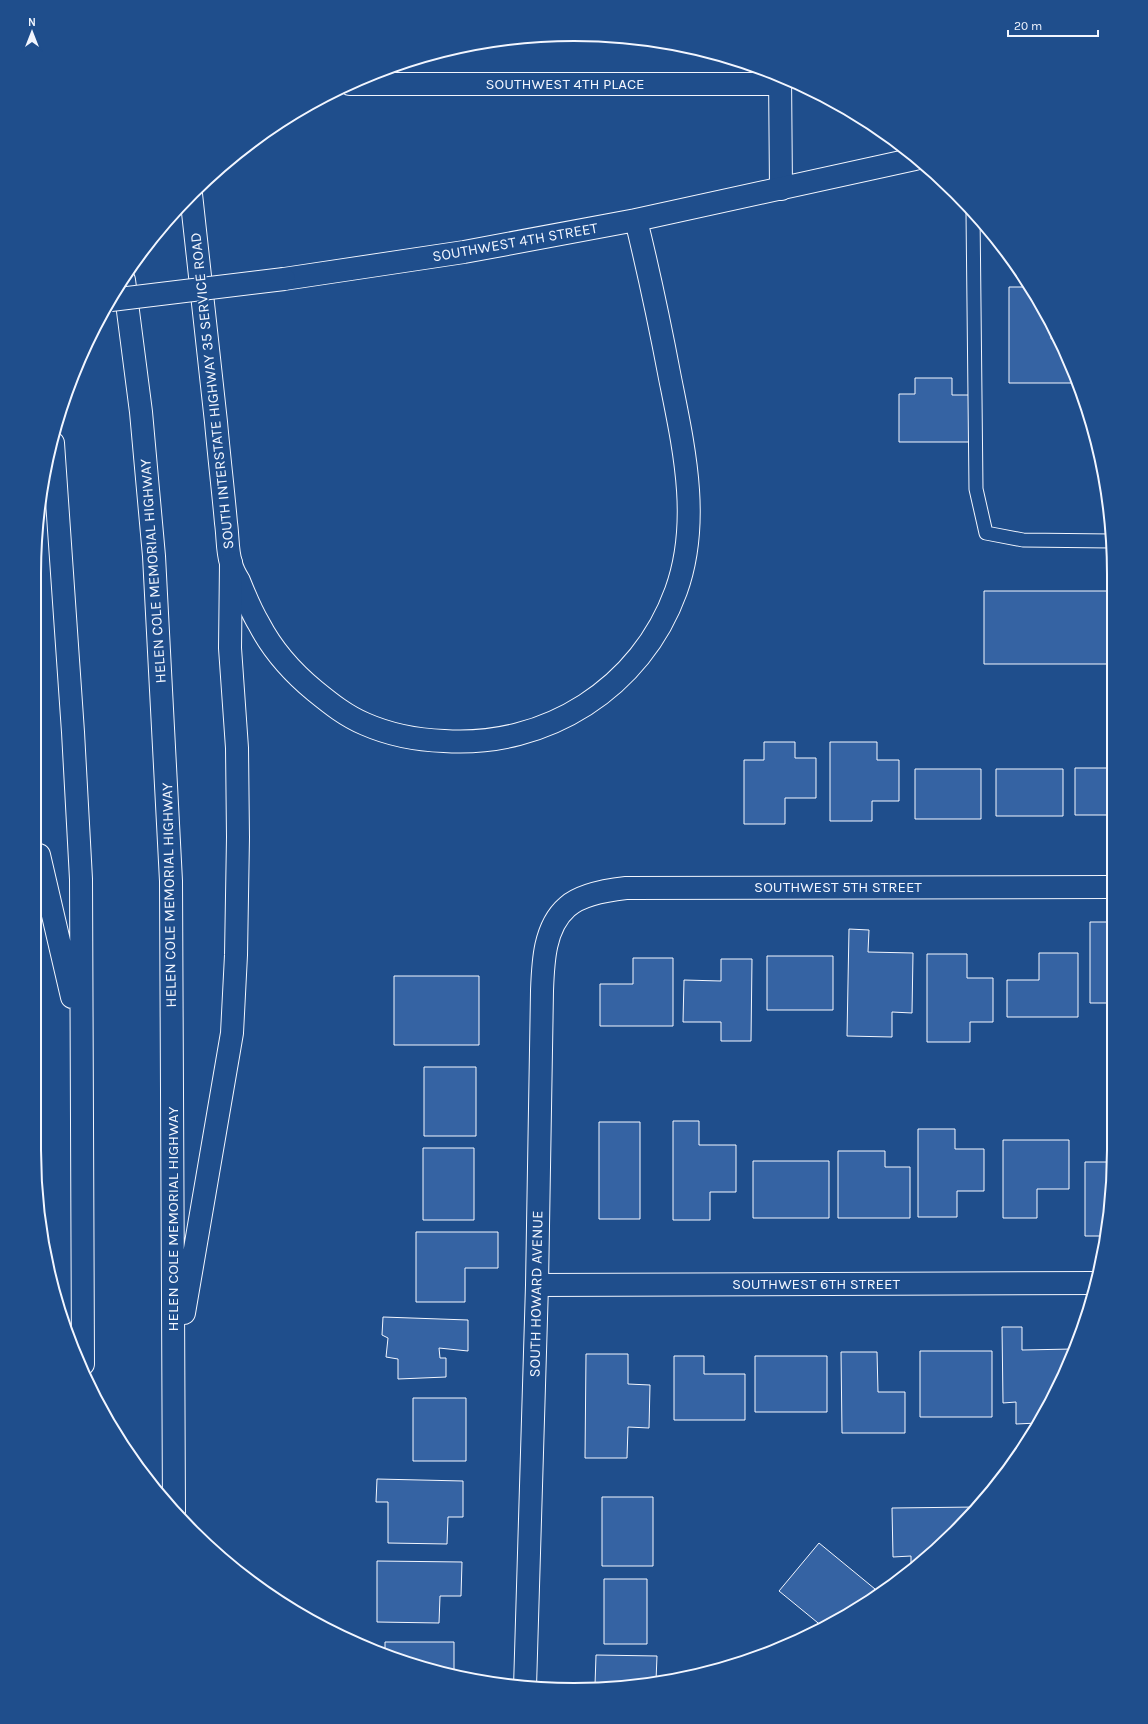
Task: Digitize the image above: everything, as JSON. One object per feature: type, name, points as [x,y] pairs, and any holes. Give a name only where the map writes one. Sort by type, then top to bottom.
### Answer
[{"type":"main road","name":"SOUTHWEST 4TH PLACE","points":[[366,84],[773,80]]},
{"type":"main road","points":[[780,83],[781,189]]},
{"type":"main road","name":"SOUTHWEST 4TH STREET","points":[[117,299],[284,279],[464,252],[636,220],[909,160]]},
{"type":"main road","name":"SOUTH INTERSTATE HIGHWAY 35 SERVICE ROAD","points":[[191,203],[231,563]]},
{"type":"main road","points":[[231,563],[258,622],[268,640],[292,671],[339,711],[366,724],[391,733],[424,740],[456,742],[490,740],[527,732],[558,721],[588,704],[617,681],[642,655],[663,622],[677,590],[686,552],[689,509],[688,477],[681,434],[653,291],[636,220]]},
{"type":"main road","name":"HELEN COLE MEMORIAL HIGHWAY","points":[[125,287],[141,412],[154,556],[171,873],[174,1502]]},
{"type":"main road","points":[[54,458],[73,732],[79,856],[83,1356]]},
{"type":"main road","points":[[174,1371],[232,1033],[236,955],[238,836],[237,748],[230,648],[231,563]]},
{"type":"main road","points":[[41,864],[81,1036]]},
{"type":"main road","name":"SOUTHWEST 5TH STREET","points":[[567,906],[586,896],[606,890],[626,888],[1107,887]]},
{"type":"main road","name":"SOUTH HOWARD AVENUE","points":[[525,1680],[537,1285],[542,991],[544,958],[551,932],[558,918],[567,906]]},
{"type":"main road","name":"SOUTHWEST 6TH STREET","points":[[537,1285],[1090,1283]]},
{"type":"lane","points":[[973,221],[976,489],[986,533],[1023,540],[1106,541]]},
{"type":"building","points":[[1009,287],[1023,287],[1051,336],[1071,383],[1009,383]]},
{"type":"building","points":[[915,378],[952,378],[952,395],[971,395],[971,442],[899,442],[899,394],[915,394]]},
{"type":"building","points":[[984,591],[1107,591],[1107,664],[984,664]]},
{"type":"building","points":[[764,742],[795,742],[795,758],[816,758],[816,798],[785,798],[785,824],[744,824],[744,760],[764,760]]},
{"type":"building","points":[[830,742],[877,742],[877,760],[899,760],[899,801],[872,801],[872,821],[830,821]]},
{"type":"building","points":[[1075,768],[1107,768],[1107,815],[1075,815]]},
{"type":"building","points":[[915,769],[981,769],[981,819],[915,819]]},
{"type":"building","points":[[996,769],[1063,769],[1063,816],[996,816]]},
{"type":"building","points":[[1090,922],[1107,922],[1107,1003],[1090,1003]]},
{"type":"building","points":[[849,929],[869,930],[868,952],[913,953],[912,1013],[892,1012],[892,1037],[847,1036]]},
{"type":"building","points":[[1039,953],[1078,953],[1078,1017],[1007,1017],[1007,980],[1039,980]]},
{"type":"building","points":[[927,954],[967,954],[967,978],[993,978],[993,1022],[970,1022],[970,1042],[927,1042]]},
{"type":"building","points":[[767,956],[833,956],[833,1010],[767,1010]]},
{"type":"building","points":[[633,958],[673,958],[673,1026],[600,1026],[600,984],[633,984]]},
{"type":"building","points":[[721,959],[752,959],[751,1041],[721,1041],[721,1022],[683,1022],[684,980],[721,981]]},
{"type":"building","points":[[394,976],[479,976],[479,1045],[394,1045]]},
{"type":"building","points":[[424,1067],[476,1067],[476,1136],[424,1136]]},
{"type":"building","points":[[673,1121],[699,1121],[699,1145],[736,1145],[736,1192],[710,1192],[710,1220],[673,1220]]},
{"type":"building","points":[[599,1122],[640,1122],[640,1219],[599,1219]]},
{"type":"building","points":[[918,1129],[955,1129],[955,1149],[984,1149],[984,1191],[957,1191],[957,1217],[918,1217]]},
{"type":"building","points":[[1003,1140],[1069,1140],[1069,1189],[1037,1189],[1037,1218],[1003,1218]]},
{"type":"building","points":[[423,1148],[474,1148],[474,1220],[423,1220]]},
{"type":"building","points":[[838,1151],[885,1151],[885,1167],[910,1167],[910,1218],[838,1218]]},
{"type":"building","points":[[753,1161],[829,1161],[829,1218],[753,1218]]},
{"type":"building","points":[[1085,1162],[1107,1162],[1106,1185],[1100,1236],[1085,1236]]},
{"type":"building","points":[[416,1232],[498,1232],[498,1268],[465,1268],[465,1302],[416,1302]]},
{"type":"building","points":[[383,1317],[468,1320],[468,1351],[439,1348],[440,1358],[446,1358],[446,1377],[398,1379],[398,1359],[386,1357],[388,1338],[382,1335]]},
{"type":"building","points":[[1002,1327],[1022,1327],[1022,1350],[1068,1349],[1052,1386],[1031,1423],[1016,1424],[1016,1402],[1003,1403]]},
{"type":"building","points":[[920,1351],[992,1351],[992,1417],[920,1417]]},
{"type":"building","points":[[841,1352],[877,1352],[878,1392],[905,1392],[905,1433],[842,1433]]},
{"type":"building","points":[[586,1354],[628,1354],[628,1384],[650,1385],[649,1428],[628,1427],[627,1458],[585,1458]]},
{"type":"building","points":[[674,1356],[704,1356],[704,1374],[745,1374],[745,1420],[674,1420]]},
{"type":"building","points":[[755,1356],[827,1356],[827,1412],[755,1412]]},
{"type":"building","points":[[413,1398],[466,1398],[466,1461],[413,1461]]},
{"type":"building","points":[[377,1479],[463,1481],[463,1517],[448,1517],[447,1544],[388,1543],[388,1502],[376,1502]]},
{"type":"building","points":[[602,1497],[653,1497],[653,1566],[602,1566]]},
{"type":"building","points":[[969,1507],[951,1527],[911,1562],[911,1556],[893,1557],[892,1508]]},
{"type":"building","points":[[819,1543],[875,1589],[840,1612],[819,1623],[779,1591]]},
{"type":"building","points":[[377,1561],[462,1562],[461,1596],[440,1596],[439,1623],[377,1622]]},
{"type":"building","points":[[604,1579],[647,1579],[647,1644],[604,1644]]},
{"type":"building","points":[[385,1642],[454,1642],[454,1669],[403,1655],[385,1648]]},
{"type":"building","points":[[596,1655],[657,1656],[656,1676],[595,1682]]}]
